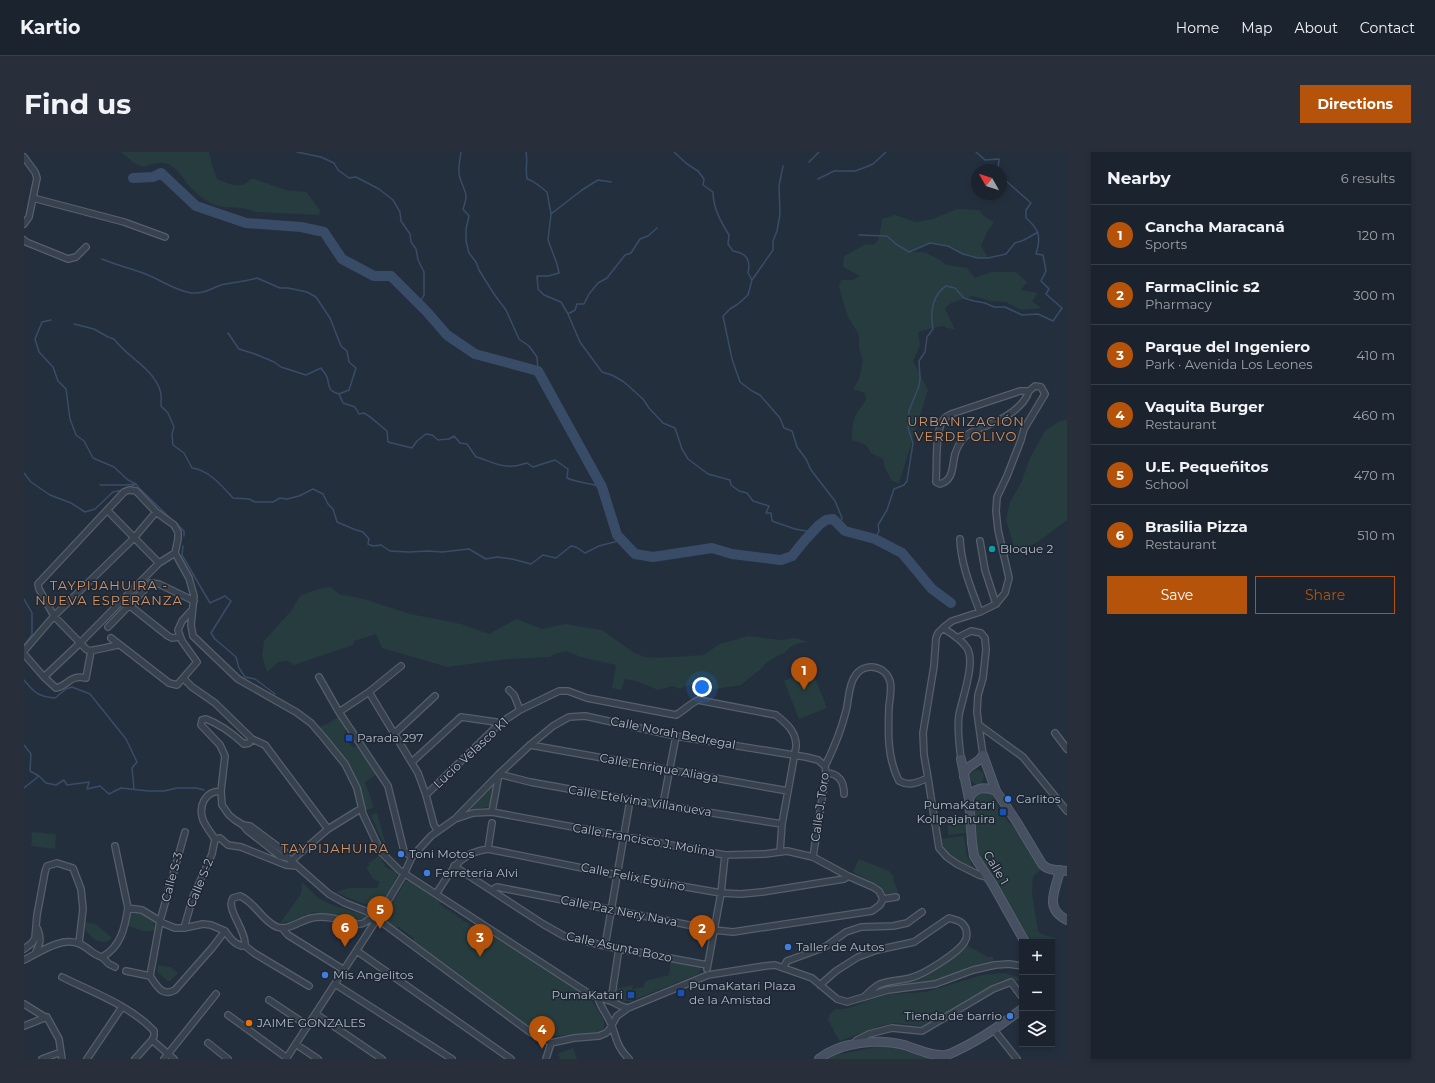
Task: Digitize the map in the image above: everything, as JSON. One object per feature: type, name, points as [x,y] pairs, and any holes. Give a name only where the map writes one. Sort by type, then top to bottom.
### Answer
[{"type":"main road","points":[[983,755],[981,760],[966,770],[965,779],[971,787],[990,788],[996,791]]},
{"type":"main road","points":[[983,755],[996,791],[1042,864],[1049,869],[1064,870],[1053,894],[1052,903],[1056,911],[1067,920]]},
{"type":"main road","points":[[961,758],[966,763],[984,765],[988,772],[989,780],[971,795],[969,800]]},
{"type":"main road","name":"Calle 1","points":[[961,758],[969,800],[973,852],[976,861],[993,886],[1023,939]]},
{"type":"main road","points":[[819,1059],[841,1047],[854,1044],[882,1042],[939,1055],[948,1054],[975,1042],[1019,1011]]},
{"type":"main road","points":[[826,1059],[832,1051]]},
{"type":"street","points":[[24,157],[35,172],[37,178],[29,217],[24,224]]},
{"type":"street","points":[[33,198],[124,222],[165,237]]},
{"type":"street","points":[[24,240],[68,259],[76,256],[86,247]]},
{"type":"street","points":[[987,877],[979,875],[957,864],[939,848],[924,755],[923,733],[934,666],[936,638],[938,633],[952,621],[980,612],[996,604],[1005,593],[1009,578],[998,530],[996,512],[997,497],[1013,462],[1024,429],[1045,394],[1041,387],[1035,386],[1029,390],[1020,391],[945,417],[941,423],[939,432],[936,482],[940,484],[944,483],[950,478],[953,470],[955,454],[963,438],[968,434],[992,424],[1010,414],[1027,398],[1029,390]]},
{"type":"street","points":[[119,645],[91,651],[87,650],[54,616],[38,584],[40,580],[108,511],[124,492],[129,490],[136,491],[156,512],[174,525],[178,532],[175,553],[189,578],[194,596],[191,625],[193,636],[238,679],[296,712],[311,723],[345,764],[358,788],[363,814],[381,852],[404,874],[509,942],[598,998],[611,1001],[621,1007],[628,1008]]},
{"type":"street","points":[[108,511],[159,563]]},
{"type":"street","points":[[91,651],[86,678],[73,678],[61,687],[56,688],[44,677],[24,652],[54,616],[134,538],[156,512]]},
{"type":"street","points":[[960,539],[961,551],[967,576],[980,612]]},
{"type":"street","points":[[980,541],[985,570],[996,604]]},
{"type":"street","points":[[44,677],[159,563],[175,553]]},
{"type":"street","points":[[108,627],[151,583],[159,584],[194,601]]},
{"type":"street","points":[[129,605],[168,636],[172,638],[180,637]]},
{"type":"street","points":[[111,638],[169,683],[177,685],[184,679],[197,662],[180,637],[178,630],[180,625],[192,610]]},
{"type":"street","points":[[943,628],[957,638],[967,648],[970,663],[959,716],[959,744],[961,758]]},
{"type":"street","points":[[957,638],[971,631],[980,633],[984,638],[986,650],[983,678],[978,695],[977,712],[980,724],[983,755]]},
{"type":"street","points":[[339,712],[369,692],[401,666]]},
{"type":"street","points":[[825,766],[835,746],[854,676],[861,669],[871,666],[886,673],[890,683],[888,742],[895,773],[899,781],[909,785],[928,778]]},
{"type":"street","points":[[319,677],[339,712],[388,786],[404,851],[412,857]]},
{"type":"street","points":[[184,679],[192,687],[215,703],[252,739],[265,745],[328,829]]},
{"type":"street","points":[[509,690],[514,694],[520,710]]},
{"type":"street","name":"Lucio Velasco K1","points":[[426,795],[499,724],[520,710],[550,694],[559,691],[568,691],[587,698],[676,715],[698,700],[776,715],[785,722],[794,734],[797,741],[795,756]]},
{"type":"street","points":[[369,692],[412,762],[426,795],[432,820],[438,830]]},
{"type":"street","points":[[394,734],[435,696]]},
{"type":"street","name":"Calle Norah Bedregal","points":[[455,819],[530,745],[553,726],[569,717],[585,716],[676,736],[795,756]]},
{"type":"street","points":[[412,762],[461,717],[496,722],[499,724]]},
{"type":"street","points":[[252,739],[248,743],[244,744],[211,720],[202,720],[202,725],[220,745],[225,756],[221,791],[222,805],[225,810],[235,820],[244,825],[247,830],[280,856],[292,862],[329,894],[345,903],[368,912],[530,1032],[551,1043],[574,1038],[602,1035],[610,1030],[617,1016],[628,1008],[708,975],[775,965],[812,978],[831,995],[847,1002],[888,990],[935,984],[973,970],[995,965],[1009,964],[1019,966]]},
{"type":"street","points":[[980,724],[1023,757],[1067,811]]},
{"type":"street","points":[[1055,733],[1067,749]]},
{"type":"street","points":[[664,804],[676,736]]},
{"type":"street","name":"Calle Enrique Aliaga","points":[[530,745],[788,791]]},
{"type":"street","points":[[780,852],[782,824],[795,756]]},
{"type":"street","name":"Calle J. Toro","points":[[795,756],[818,760],[825,766],[826,773],[813,857]]},
{"type":"street","points":[[826,773],[835,774],[840,779],[844,788],[844,794]]},
{"type":"street","points":[[492,812],[499,774]]},
{"type":"street","name":"Calle Etelvina Villanueva","points":[[499,774],[530,782],[630,800],[664,804],[782,824]]},
{"type":"street","points":[[221,791],[212,792],[207,796],[202,807],[204,822],[215,839],[220,838],[228,845],[241,847],[286,865],[292,862],[328,829],[362,808]]},
{"type":"street","points":[[605,946],[630,800]]},
{"type":"street","name":"Calle Francisco J. Molina","points":[[286,1059],[297,1045],[377,919],[404,874],[412,857],[438,830],[455,819],[473,813],[492,812],[725,855],[765,854],[787,851],[813,857],[848,876],[874,887],[880,891],[883,899]]},
{"type":"street","points":[[488,849],[492,823]]},
{"type":"street","name":"Calle S-3","points":[[150,976],[160,921],[185,832]]},
{"type":"street","name":"Calle S-2","points":[[184,928],[193,897],[212,854],[215,839]]},
{"type":"street","points":[[102,957],[112,950],[119,941],[128,908],[115,846]]},
{"type":"street","name":"Calle Felix Eguino","points":[[436,894],[454,866],[463,857],[488,849],[617,876],[721,893],[741,894],[762,892],[844,880],[848,876]]},
{"type":"street","points":[[708,975],[707,965],[721,893],[725,855]]},
{"type":"street","points":[[24,949],[32,943],[35,938],[37,914],[47,866],[57,863],[73,868],[82,889],[83,909],[79,943]]},
{"type":"street","name":"Calle Asunta Bozo","points":[[454,866],[564,936],[605,946],[707,965]]},
{"type":"street","name":"Calle Paz Nery Nava","points":[[493,891],[497,887],[714,930],[733,932],[872,911],[880,905],[883,899]]},
{"type":"street","points":[[244,945],[246,942],[245,936],[230,904],[236,897],[244,898],[272,924],[282,928],[288,935],[344,970]]},
{"type":"street","points":[[883,899],[896,897]]},
{"type":"street","points":[[128,908],[142,910],[175,928],[184,928],[203,924],[211,925],[226,931],[231,939],[240,946],[244,945],[254,953],[309,986]]},
{"type":"street","points":[[783,968],[787,961],[825,947],[846,932],[861,927],[893,926],[907,923],[922,912]]},
{"type":"street","points":[[282,928],[305,919],[319,917],[360,924],[365,923],[368,920],[377,919]]},
{"type":"street","points":[[820,985],[836,971],[858,957],[877,950],[914,942],[949,918],[959,921],[962,924],[966,931],[967,937],[965,942],[955,952],[930,969],[914,977],[879,984],[865,996]]},
{"type":"street","points":[[35,954],[41,936],[36,925]]},
{"type":"street","points":[[126,971],[150,976],[158,988],[165,993],[170,993],[175,990],[226,931]]},
{"type":"street","points":[[24,960],[56,944],[71,942],[79,943],[93,954],[102,957],[109,964],[115,967]]},
{"type":"street","points":[[611,1001],[619,948]]},
{"type":"street","points":[[357,951],[511,1059]]},
{"type":"street","points":[[62,977],[122,1007],[143,1020],[153,1030],[154,1034],[152,1040],[135,1059]]},
{"type":"street","points":[[854,1044],[869,1034],[892,1028],[922,1031],[993,989],[1006,983],[1011,982],[1019,993]]},
{"type":"street","points":[[335,984],[452,1059]]},
{"type":"street","points":[[166,1056],[216,994]]},
{"type":"street","points":[[598,998],[603,1011],[612,1025],[618,1046],[629,1059]]},
{"type":"street","points":[[269,1000],[308,1026]]},
{"type":"street","points":[[24,1004],[47,1017],[56,1033],[62,1059]]},
{"type":"street","points":[[87,1059],[122,1007]]},
{"type":"street","points":[[316,1014],[382,1059]]},
{"type":"street","points":[[228,1015],[286,1059]]},
{"type":"street","points":[[24,1026],[47,1017]]},
{"type":"street","points":[[994,1030],[1017,1059]]},
{"type":"street","points":[[152,1040],[166,1056],[174,1059]]},
{"type":"street","points":[[208,1043],[228,1059]]},
{"type":"street","points":[[546,1059],[551,1043]]},
{"type":"street","points":[[297,1045],[318,1059]]},
{"type":"street","points":[[42,1059],[61,1052]]},
{"type":"green space","points":[[121,152],[209,152],[217,179],[240,185],[248,182],[252,178],[286,190],[306,192],[320,210],[319,215],[255,212],[244,208],[221,207],[207,201],[198,194],[176,170],[168,164],[159,163],[143,167],[134,163]]},
{"type":"green space","points":[[957,209],[979,210],[985,217],[994,222],[987,232],[981,246],[988,258],[978,258],[963,254],[948,246],[930,243],[910,252],[924,252],[947,265],[967,268],[975,278],[991,272],[1016,272],[1027,282],[1021,290],[1038,293],[1032,301],[1041,308],[1021,310],[1006,302],[991,301],[972,296],[951,303],[945,308],[955,330],[941,326],[918,332],[920,345],[913,361],[928,390],[899,483],[892,481],[885,468],[883,459],[871,453],[866,445],[852,440],[854,418],[866,400],[865,393],[853,389],[859,379],[863,361],[859,348],[859,335],[847,315],[839,287],[841,280],[853,280],[860,276],[843,267],[844,256],[866,244],[874,245],[879,238],[882,219],[895,215],[916,222],[933,219]]},
{"type":"green space","points":[[1067,419],[1067,520],[1039,541],[1016,553],[1006,520],[1010,502],[1021,483],[1030,458],[1045,431],[1060,421]]},
{"type":"green space","points":[[330,587],[339,594],[364,599],[410,614],[461,624],[489,634],[517,619],[542,629],[565,624],[602,630],[633,652],[645,657],[658,658],[703,655],[720,644],[748,636],[781,640],[796,638],[808,642],[794,645],[784,654],[783,653],[767,662],[741,685],[709,690],[709,686],[698,684],[680,689],[672,686],[658,690],[636,681],[625,679],[621,690],[612,688],[616,665],[581,657],[566,651],[550,657],[507,659],[447,667],[382,648],[376,634],[354,641],[353,645],[294,665],[288,661],[279,662],[267,672],[262,656],[264,641],[291,611],[300,596],[318,589]]},
{"type":"green space","points":[[812,670],[827,708],[799,719],[784,681]]},
{"type":"green space","points":[[340,716],[346,727],[345,732],[351,746],[359,748],[376,775],[365,782],[374,808],[365,810],[358,785],[352,774],[313,729],[327,724]]},
{"type":"green space","points":[[974,770],[980,770],[984,774],[984,780],[980,784],[974,784],[970,780],[970,774]]},
{"type":"green space","points":[[491,786],[494,788],[489,807],[472,808],[471,806]]},
{"type":"green space","points":[[985,792],[993,796],[1009,823],[1016,829],[1041,870],[1033,876],[1032,894],[1038,931],[1041,934],[1055,939],[1027,939],[978,855],[975,834],[975,802],[977,795]]},
{"type":"green space","points":[[377,813],[387,849],[371,815]]},
{"type":"green space","points":[[966,822],[966,833],[948,835],[948,825]]},
{"type":"green space","points":[[32,832],[56,834],[55,849],[31,846]]},
{"type":"green space","points":[[964,836],[967,856],[974,868],[949,854],[942,845],[940,839]]},
{"type":"green space","points":[[379,856],[385,865],[384,866],[398,874],[383,902],[376,905],[365,904],[336,892],[349,888],[377,888],[380,882],[373,879],[366,867],[370,865],[368,863]]},
{"type":"green space","points":[[859,859],[889,871],[893,875],[898,891],[895,893],[886,894],[878,885],[853,872]]},
{"type":"green space","points":[[409,880],[443,903],[439,903],[439,905],[442,905],[442,907],[448,911],[450,910],[464,922],[467,922],[470,926],[473,925],[473,928],[487,934],[487,936],[493,936],[590,998],[604,1021],[604,1028],[599,1032],[555,1036],[554,1034],[550,1035],[549,1033],[547,1035],[546,1033],[540,1033],[538,1029],[536,1030],[535,1028],[531,1030],[413,942],[414,937],[408,935],[408,933],[403,931],[403,929],[400,929],[400,927],[393,928],[383,920],[383,918],[405,882]]},
{"type":"green space","points":[[302,882],[318,898],[332,905],[367,916],[363,921],[359,921],[315,912],[293,921],[280,923],[301,894]]},
{"type":"green space","points":[[136,909],[154,919],[155,931],[143,931],[128,926],[129,910]]},
{"type":"green space","points":[[83,921],[97,925],[112,938],[108,941],[98,941],[86,931]]},
{"type":"green space","points":[[966,945],[988,957],[993,957],[994,962],[972,966],[931,982],[887,986],[892,983],[905,981],[957,953]]},
{"type":"green space","points":[[671,961],[698,966],[701,970],[698,974],[631,1001],[619,1001],[615,998],[615,989],[633,985],[632,989],[644,987],[645,981],[669,975]]},
{"type":"green space","points":[[158,965],[170,967],[178,973],[170,981],[168,981],[157,972]]},
{"type":"green space","points":[[1004,973],[1019,977],[1019,981],[1002,980],[966,1000],[937,1019],[922,1026],[895,1023],[877,1027],[840,1041],[828,1019],[830,1014],[835,1009],[852,1007],[866,1001],[891,994],[926,992],[982,975]]},
{"type":"green space","points":[[877,1047],[895,1047],[920,1056],[944,1059],[830,1059],[835,1055]]},
{"type":"green space","points":[[573,1048],[577,1059],[560,1059],[558,1054]]},
{"type":"waterway","points":[[297,152],[321,157],[334,163],[338,170],[349,178],[356,177],[379,189],[393,200],[400,212],[401,221],[410,234],[411,242],[416,249],[418,260],[424,272],[424,295],[419,304]]},
{"type":"waterway","points":[[461,152],[459,175],[466,196],[463,209],[469,216],[466,229],[466,241],[469,253],[476,262],[479,270],[494,294],[506,310],[519,339],[529,346],[537,357],[538,371]]},
{"type":"waterway","points":[[526,152],[527,179],[547,192],[551,214],[548,240],[559,273],[548,276],[537,276],[538,289],[544,295],[561,302],[580,342],[602,372],[612,375],[624,382],[643,399],[663,423],[675,428],[682,449],[688,459],[708,474],[730,480],[731,485],[739,491],[747,493],[753,501],[769,506],[766,513],[771,513],[772,521],[795,529],[812,532]]},
{"type":"waterway","points":[[674,152],[687,164],[698,171],[704,179],[703,185],[713,192],[713,198],[720,220],[729,235],[728,244],[733,251],[741,253],[748,260],[748,273],[752,280]]},
{"type":"waterway","points":[[809,162],[819,152]]},
{"type":"waterway","points":[[818,179],[834,171],[855,171],[866,167],[873,164],[886,152]]},
{"type":"waterway","points":[[976,152],[985,160],[999,159],[999,164]]},
{"type":"waterway","points":[[783,166],[779,186],[780,214],[777,231],[773,241],[773,250],[752,280],[748,295],[723,316],[732,359],[740,382],[760,395],[780,418],[784,428],[792,431],[797,447],[806,459],[811,470],[835,501],[842,518],[839,524]]},
{"type":"waterway","points":[[133,178],[153,177],[161,173],[196,206],[246,223],[301,227],[324,232],[342,259],[374,276],[391,276],[427,312],[447,335],[475,354],[538,371],[602,487],[617,535],[635,554],[653,557],[712,548],[732,554],[781,560],[792,556],[819,525],[826,520],[833,519],[845,531],[875,539],[902,553],[932,589],[951,603]]},
{"type":"waterway","points":[[551,214],[582,190],[598,180],[611,182]]},
{"type":"waterway","points":[[875,539],[879,531],[878,525],[887,510],[894,489],[904,485],[907,481],[913,443],[908,428],[909,411],[919,386],[919,361],[925,352],[927,337],[933,329],[933,305],[941,290],[946,286],[955,288],[964,298],[985,303],[994,307],[1005,307],[1022,315],[1038,314],[1053,321],[1062,308],[1046,294],[1049,289],[1041,281],[1046,271],[1043,255],[1036,254],[1039,238],[1037,230],[1026,218],[1026,210],[1031,203],[1007,182]]},
{"type":"waterway","points":[[568,314],[575,310],[577,304],[584,304],[589,294],[598,283],[607,278],[625,255],[631,253],[640,239],[648,236],[657,228]]},
{"type":"waterway","points":[[859,235],[887,236],[909,252],[930,243],[948,246],[963,254],[978,258],[988,258],[1006,254],[1015,243],[1038,232]]},
{"type":"waterway","points":[[102,259],[149,275],[184,292],[203,292],[221,285],[257,278],[280,288],[307,292],[316,297],[330,318],[341,346],[347,351],[349,362],[356,368],[349,390],[339,394]]},
{"type":"waterway","points":[[51,320],[42,322],[35,339],[39,352],[53,367],[58,381],[66,389],[70,419],[76,435],[84,441],[93,458],[114,467],[128,480],[136,484]]},
{"type":"waterway","points":[[74,324],[94,329],[114,339],[152,375],[161,392],[161,406],[168,413],[174,427],[172,434],[173,445],[184,453],[192,468],[198,469],[210,475],[233,498],[249,499],[255,502],[273,502],[280,498],[287,499],[299,496],[313,489],[323,494],[328,504],[333,509],[337,522],[363,532],[369,539],[368,544],[373,546],[381,545],[390,551],[442,552],[469,549],[486,559],[497,557],[531,564],[543,555],[556,558],[571,546],[576,547],[585,553],[599,546],[622,540]]},
{"type":"waterway","points":[[228,333],[239,349],[274,362],[281,367],[306,375],[321,368],[327,376],[331,390],[339,394],[343,403],[355,407],[359,414],[364,413],[387,431],[388,442],[412,448],[417,441],[426,434],[432,435],[438,440],[449,439],[454,436],[460,443],[467,444],[476,457],[499,465],[517,466],[527,463],[533,467],[555,460],[568,469],[567,478],[602,487]]},
{"type":"waterway","points":[[24,473],[31,482],[50,495],[71,503],[85,512],[95,509],[113,492],[124,490]]},
{"type":"waterway","points":[[100,485],[136,484],[171,519]]},
{"type":"waterway","points":[[129,488],[136,484]]},
{"type":"waterway","points":[[177,524],[184,531],[184,536]]},
{"type":"waterway","points":[[183,546],[182,555],[210,603],[225,596],[231,601],[211,633],[215,639],[236,657],[239,668],[245,677],[255,679],[275,694]]},
{"type":"waterway","points":[[24,599],[32,613],[32,635],[24,645]]},
{"type":"waterway","points":[[24,680],[34,691],[44,696],[55,698],[66,689],[72,687],[90,694],[126,739],[137,762],[132,768],[134,789]]},
{"type":"waterway","points":[[24,745],[31,754],[30,771],[39,776],[46,783],[56,785],[64,780],[67,785],[89,782],[87,789],[100,786],[109,794],[121,788],[148,791],[164,791],[177,788],[196,788],[204,790]]},
{"type":"waterway","points":[[24,788],[39,776]]},
{"type":"place","name":"Bloque 2","points":[[992,549]]},
{"type":"place","name":"Cancha Maracaná","points":[[804,690]]},
{"type":"place","name":"Parada 297","points":[[349,738]]},
{"type":"place","name":"Carlitos","points":[[1008,799]]},
{"type":"place","name":"PumaKatari Kollpajahuira","points":[[1003,812]]},
{"type":"place","name":"Toni Motos","points":[[401,854]]},
{"type":"place","name":"Ferretería Alvi","points":[[427,873]]},
{"type":"place","name":"U.E. Pequeñitos","points":[[380,929]]},
{"type":"place","name":"Brasilia Pizza","points":[[345,947]]},
{"type":"place","name":"Taller de Autos","points":[[788,947]]},
{"type":"place","name":"FarmaClinic s2","points":[[702,948]]},
{"type":"place","name":"Parque del Ingeniero","points":[[480,957]]},
{"type":"place","name":"Mis Angelitos","points":[[325,975]]},
{"type":"place","name":"PumaKatari Plaza de la Amistad","points":[[681,993]]},
{"type":"place","name":"PumaKatari","points":[[631,995]]},
{"type":"place","name":"Tienda de barrio","points":[[1010,1016]]},
{"type":"place","name":"JAIME GONZALES","points":[[249,1023]]},
{"type":"place","name":"Vaquita Burger","points":[[542,1049]]},
{"type":"district","name":"URBANIZACIÓN VERDE OLIVO","points":[[966,428]]},
{"type":"district","name":"TAYPIJAHUIRA - NUEVA ESPERANZA","points":[[109,592]]},
{"type":"district","name":"TAYPIJAHUIRA","points":[[335,848]]}]
